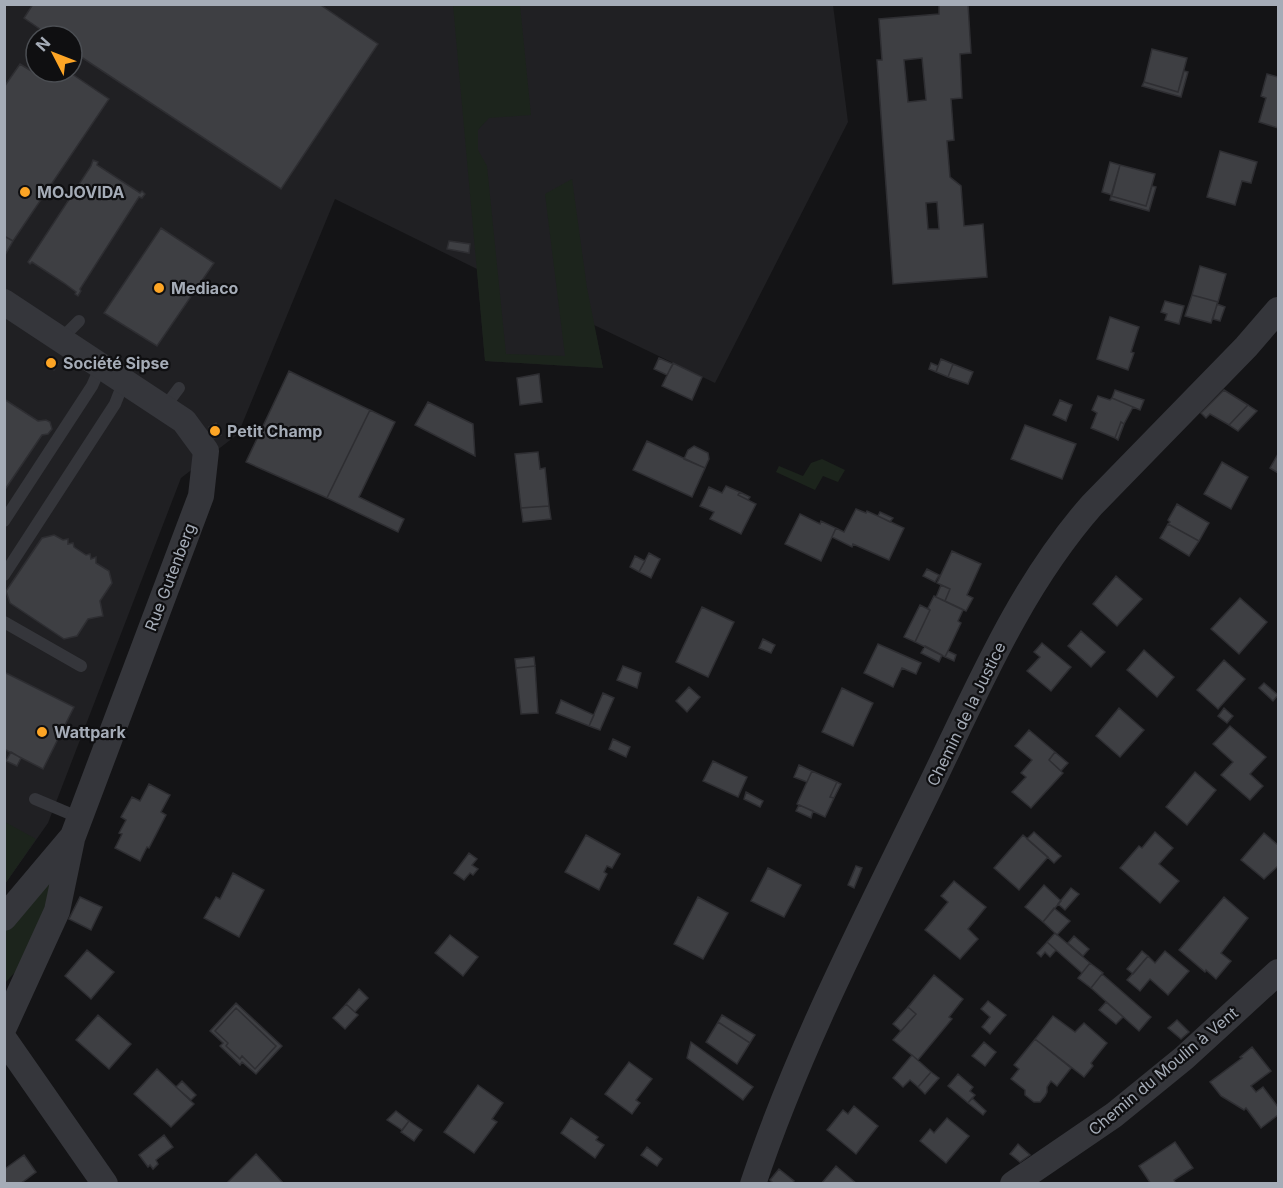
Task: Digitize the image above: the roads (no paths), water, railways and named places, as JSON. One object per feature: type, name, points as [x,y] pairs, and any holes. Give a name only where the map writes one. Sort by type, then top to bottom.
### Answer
[{"type":"street","name":"Rue Gutenberg","points":[[4,918],[76,827],[201,495],[206,451],[184,421],[5,304]]},
{"type":"street","name":"Chemin de la Justice","points":[[753,1184],[769,1137],[825,1003],[995,654],[1041,570],[1071,528],[1246,347],[1278,310]]},
{"type":"street","points":[[4,1027],[57,911],[76,827]]},
{"type":"street","name":"Chemin du Moulin à Vent","points":[[1013,1184],[1114,1115],[1184,1058],[1278,972]]},
{"type":"street","points":[[4,1039],[105,1184]]},
{"type":"lane","points":[[61,339],[79,321]]},
{"type":"lane","points":[[4,521],[92,386],[101,366]]},
{"type":"lane","points":[[4,575],[115,404],[124,381]]},
{"type":"lane","points":[[164,408],[179,388]]},
{"type":"lane","points":[[4,622],[81,666]]},
{"type":"lane","points":[[35,799],[76,827]]},
{"type":"place","name":"MOJOVIDA","points":[[25,192]]},
{"type":"place","name":"Mediaco","points":[[159,288]]},
{"type":"place","name":"Société Sipse","points":[[51,363]]},
{"type":"place","name":"Petit Champ","points":[[215,431]]},
{"type":"place","name":"Wattpark","points":[[42,732]]}]
